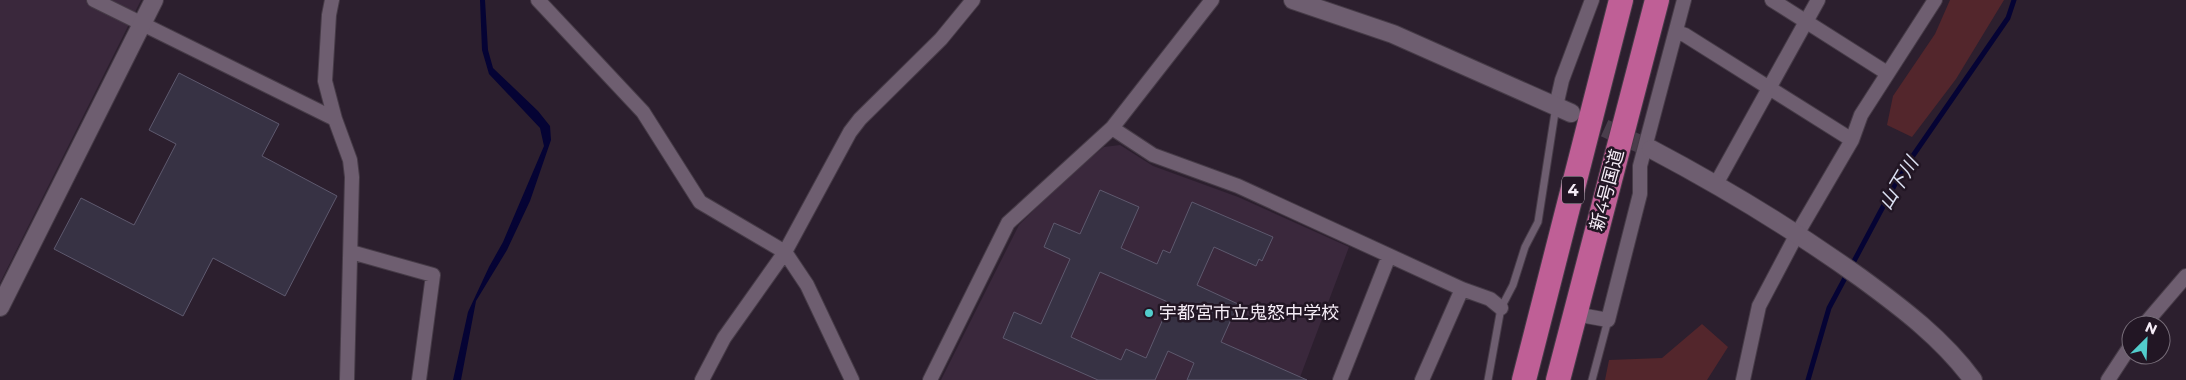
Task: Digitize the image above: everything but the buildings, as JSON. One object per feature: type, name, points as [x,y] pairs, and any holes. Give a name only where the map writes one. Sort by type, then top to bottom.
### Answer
[{"type":"highway","name":"新4号国道","points":[[1524,380],[1621,0]]},
{"type":"highway","name":"新4号国道","points":[[1558,380],[1657,0]]},
{"type":"highway","points":[[1568,380],[1575,314]]},
{"type":"street","points":[[94,0],[335,119]]},
{"type":"street","points":[[0,307],[154,0]]},
{"type":"street","points":[[332,0],[329,16],[325,81],[335,119],[350,160],[352,177],[347,380]]},
{"type":"street","points":[[538,0],[643,112],[700,202],[785,252],[807,285],[852,380]]},
{"type":"street","points":[[702,380],[724,338],[785,252],[850,132],[860,119],[941,39],[973,0]]},
{"type":"street","points":[[930,380],[1008,223],[1112,128],[1212,0]]},
{"type":"street","points":[[1293,0],[1393,34],[1563,109],[1562,80],[1592,0]]},
{"type":"street","points":[[1575,314],[1608,320],[1640,194],[1640,166],[1684,0]]},
{"type":"street","points":[[1772,0],[1887,73]]},
{"type":"street","points":[[1716,184],[1818,0]]},
{"type":"street","points":[[1743,380],[1759,306],[1797,234],[1852,140],[1861,115],[1935,0]]},
{"type":"street","points":[[1676,32],[1852,140]]},
{"type":"street","points":[[1112,128],[1152,155],[1238,186],[1462,289],[1490,299],[1501,308]]},
{"type":"street","points":[[1650,149],[1716,184],[1832,257],[1906,311],[1963,367],[1973,380]]},
{"type":"street","points":[[350,252],[433,275],[419,380]]},
{"type":"street","points":[[1340,380],[1389,256]]},
{"type":"street","points":[[2153,315],[2186,276]]},
{"type":"street","points":[[1422,380],[1462,289]]},
{"type":"street","points":[[2108,380],[2121,360]]},
{"type":"lane","points":[[1488,380],[1501,308],[1513,285],[1525,247],[1538,222],[1563,109]]},
{"type":"lane","points":[[1592,380],[1608,320]]},
{"type":"shaded area","points":[[0,0],[141,0],[0,283]]},
{"type":"shaded area","points":[[480,0],[485,0],[488,50],[493,68],[538,111],[550,126],[551,140],[530,201],[507,250],[476,301],[461,380],[453,380],[468,312],[503,242],[544,146],[540,128],[489,74],[482,50]]},
{"type":"shaded area","points":[[1950,0],[2004,0],[1956,79],[1912,137],[1887,125],[1893,96],[1935,34]]},
{"type":"shaded area","name":"宇都宮市立鬼怒中学校","points":[[1120,145],[1153,166],[1238,197],[1349,247],[1299,380],[941,380],[1019,225],[1068,176],[1104,147]]},
{"type":"shaded area","points":[[1702,324],[1728,347],[1707,380],[1605,380],[1609,360],[1662,358]]},
{"type":"waterway","name":"山下川","points":[[1808,380],[1829,308],[1901,173],[2008,18],[2014,0]]},
{"type":"tunnel","points":[[1580,117],[1651,149]]},
{"type":"place","name":"宇都宮市立鬼怒中学校","points":[[1149,313]]}]
